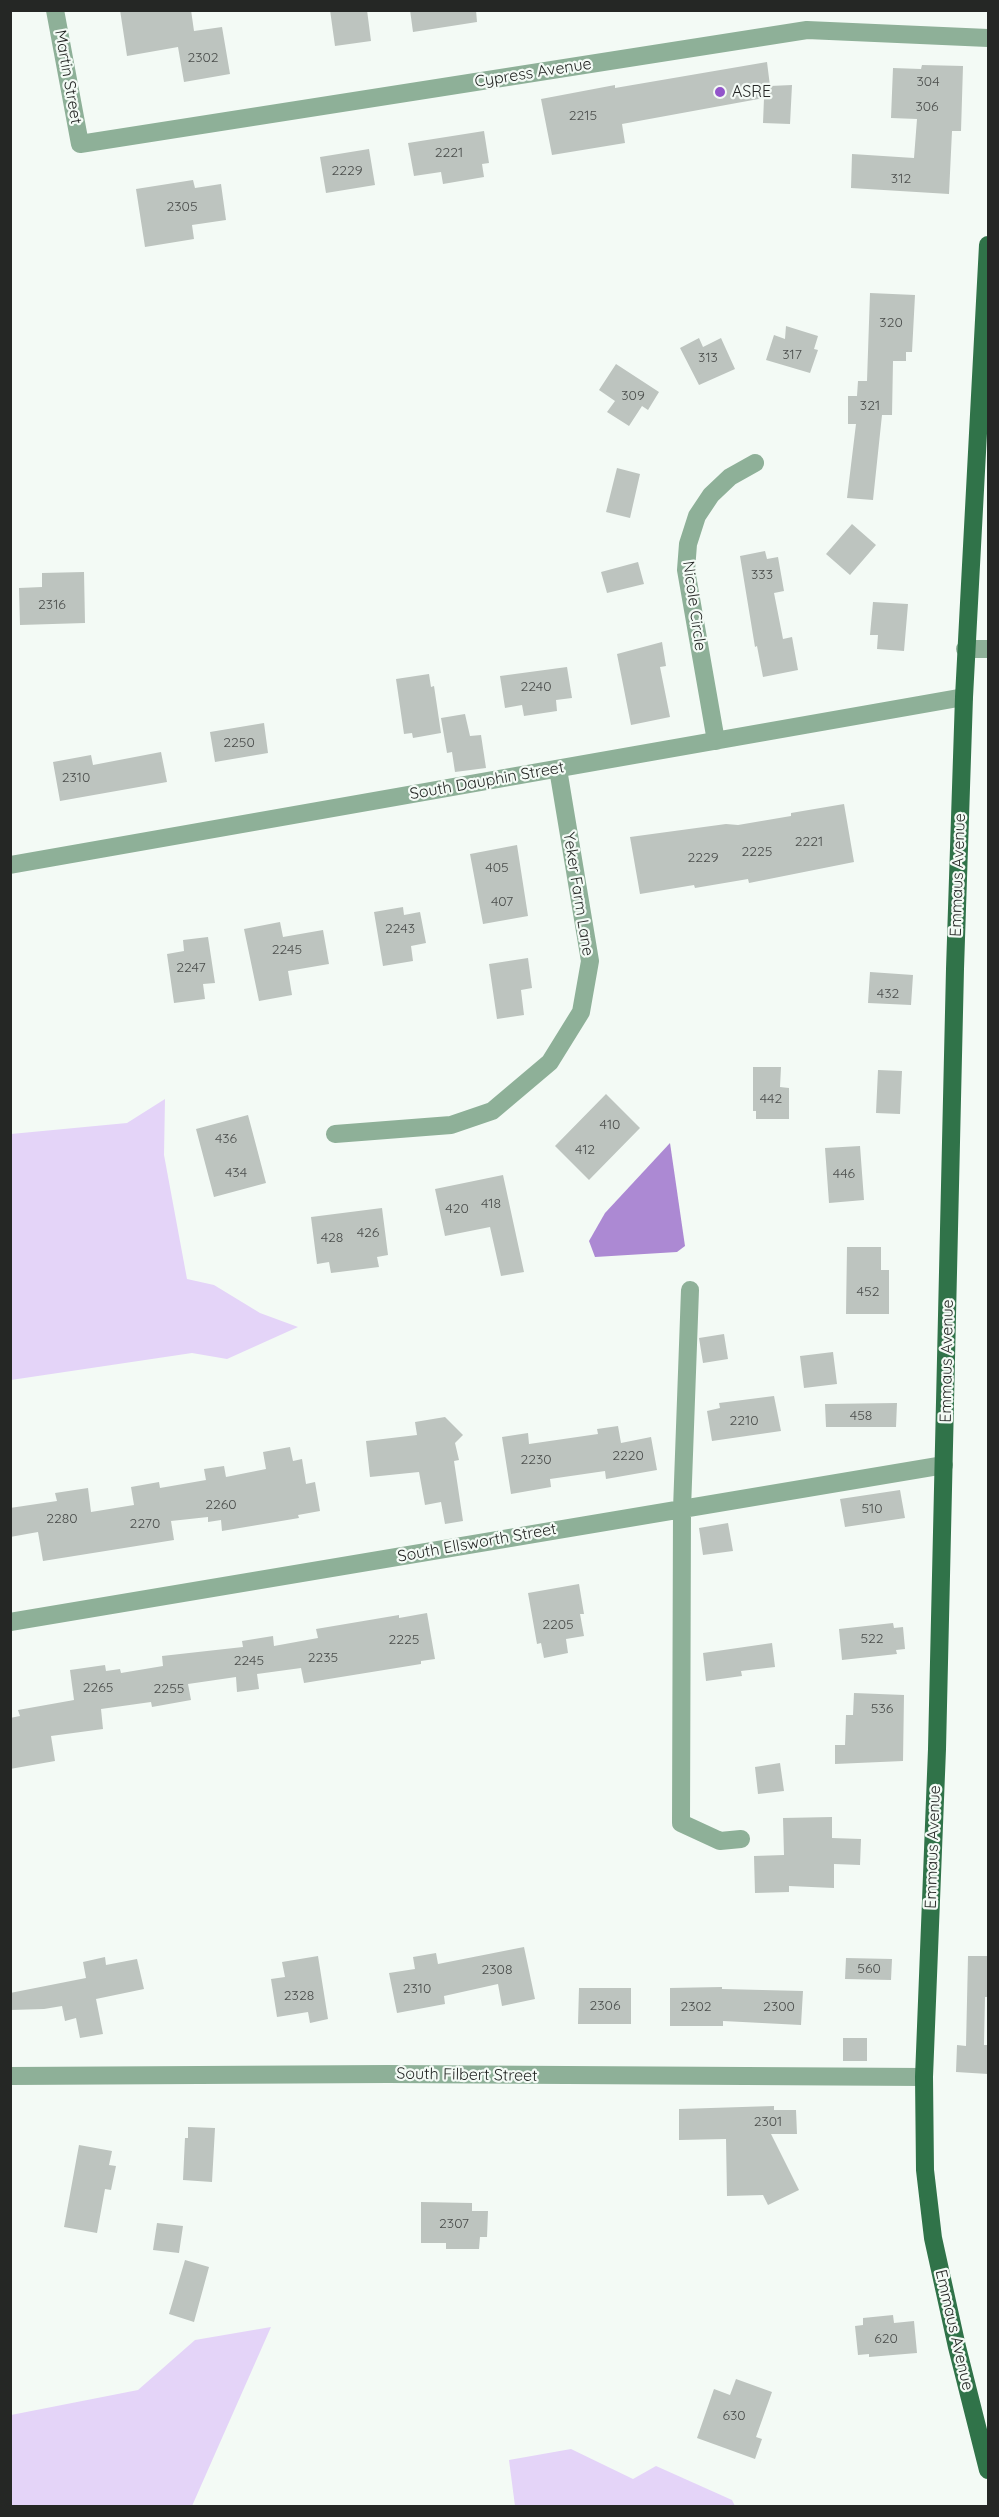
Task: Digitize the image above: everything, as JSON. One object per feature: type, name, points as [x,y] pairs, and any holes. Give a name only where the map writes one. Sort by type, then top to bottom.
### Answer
[{"type":"main road","name":"Emmaus Avenue","points":[[988,245],[984,401],[965,649],[955,957],[937,1749],[924,2077],[926,2170],[933,2238],[988,2470]]},
{"type":"street","name":"Martin Street","points":[[56,10],[80,144]]},
{"type":"street","name":"Cypress Avenue","points":[[80,144],[807,30],[988,38]]},
{"type":"street","name":"Nicole Circle","points":[[716,741],[686,570],[688,544],[697,516],[711,495],[730,477],[755,463]]},
{"type":"street","points":[[965,649],[988,649]]},
{"type":"street","name":"South Dauphin Street","points":[[10,865],[964,697]]},
{"type":"street","name":"Yeker Farm Lane","points":[[335,1134],[451,1125],[492,1111],[550,1062],[581,1012],[590,961],[558,769]]},
{"type":"street","points":[[690,1290],[682,1509],[681,1823],[720,1841],[741,1839]]},
{"type":"street","name":"South Ellsworth Street","points":[[10,1622],[944,1465]]},
{"type":"street","name":"South Filbert Street","points":[[10,2076],[388,2074],[924,2077]]},
{"type":"shaded area","points":[[165,1099],[164,1155],[187,1279],[214,1285],[260,1313],[298,1327],[227,1359],[192,1353],[11,1380],[11,1134],[127,1123]]},
{"type":"shaded area","points":[[670,1143],[685,1246],[677,1252],[595,1257],[589,1241],[605,1213]]},
{"type":"shaded area","points":[[271,2327],[192,2506],[11,2506],[11,2415],[138,2390],[195,2340]]},
{"type":"shaded area","points":[[571,2449],[633,2479],[656,2466],[732,2500],[735,2506],[515,2506],[509,2460]]},
{"type":"building","points":[[120,10],[191,10],[194,31],[222,27],[230,74],[184,82],[178,47],[127,56]]},
{"type":"building","points":[[330,10],[367,10],[371,41],[335,46]]},
{"type":"building","points":[[410,10],[476,10],[477,22],[413,32]]},
{"type":"building","points":[[767,62],[770,86],[792,85],[790,124],[763,123],[764,98],[622,124],[625,143],[552,155],[541,99],[615,85],[615,88]]},
{"type":"building","points":[[922,65],[963,66],[961,131],[952,131],[949,194],[851,188],[852,154],[914,158],[917,119],[891,118],[893,68],[921,69]]},
{"type":"building","points":[[484,131],[489,163],[482,164],[484,177],[443,184],[441,172],[414,176],[408,143]]},
{"type":"building","points":[[369,149],[375,185],[326,193],[320,157]]},
{"type":"building","points":[[193,180],[195,188],[221,184],[226,220],[192,225],[194,239],[145,247],[136,189]]},
{"type":"building","points":[[870,293],[915,295],[912,352],[906,352],[906,361],[893,361],[892,415],[882,415],[873,500],[847,498],[856,424],[848,424],[848,396],[857,396],[858,381],[867,381]]},
{"type":"building","points":[[786,326],[818,336],[814,349],[818,350],[810,373],[766,360],[774,335],[785,339]]},
{"type":"building","points":[[699,338],[703,347],[721,338],[735,369],[699,385],[680,348]]},
{"type":"building","points":[[616,364],[659,392],[648,410],[642,406],[629,426],[607,412],[615,401],[599,390]]},
{"type":"building","points":[[617,468],[640,474],[630,518],[606,512]]},
{"type":"building","points":[[852,524],[876,545],[850,575],[826,554]]},
{"type":"building","points":[[765,551],[767,559],[778,557],[784,591],[774,593],[783,639],[792,637],[798,670],[763,677],[757,646],[755,647],[740,556]]},
{"type":"building","points":[[638,562],[644,584],[607,593],[601,572]]},
{"type":"building","points":[[84,572],[85,623],[20,625],[19,588],[42,587],[42,573]]},
{"type":"building","points":[[873,602],[908,604],[904,651],[877,649],[878,635],[870,635]]},
{"type":"building","points":[[662,642],[666,666],[660,667],[670,717],[631,725],[617,654]]},
{"type":"building","points":[[567,667],[572,698],[556,700],[557,711],[524,716],[522,705],[505,708],[500,676]]},
{"type":"building","points":[[429,674],[431,687],[434,686],[441,733],[413,738],[412,733],[404,734],[396,679]]},
{"type":"building","points":[[465,714],[470,736],[481,735],[486,768],[455,772],[452,752],[447,753],[441,718]]},
{"type":"building","points":[[264,723],[268,753],[215,762],[210,732]]},
{"type":"building","points":[[161,752],[167,782],[60,801],[53,762],[91,755],[93,765]]},
{"type":"building","points":[[844,804],[854,862],[749,883],[748,879],[640,894],[630,837],[726,824],[738,825]]},
{"type":"building","points":[[517,845],[528,916],[483,924],[470,854]]},
{"type":"building","points":[[403,907],[404,915],[420,912],[426,943],[411,946],[413,961],[383,966],[374,912]]},
{"type":"building","points":[[280,922],[283,937],[323,930],[329,964],[288,971],[292,995],[259,1001],[244,929]]},
{"type":"building","points":[[208,937],[215,983],[203,984],[205,999],[174,1003],[167,954],[184,951],[183,940]]},
{"type":"building","points":[[528,958],[532,988],[521,990],[524,1015],[497,1019],[489,964]]},
{"type":"building","points":[[870,972],[913,975],[911,1005],[868,1003]]},
{"type":"building","points":[[753,1067],[781,1067],[780,1087],[789,1088],[789,1119],[756,1119],[756,1111],[753,1111]]},
{"type":"building","points":[[878,1070],[902,1071],[900,1114],[876,1113]]},
{"type":"building","points":[[606,1094],[640,1128],[589,1180],[555,1146]]},
{"type":"building","points":[[248,1115],[266,1183],[214,1197],[196,1129]]},
{"type":"building","points":[[860,1146],[864,1200],[829,1203],[825,1148]]},
{"type":"building","points":[[503,1175],[524,1272],[501,1276],[490,1227],[445,1236],[435,1189]]},
{"type":"building","points":[[382,1208],[388,1255],[377,1257],[379,1267],[331,1273],[329,1262],[317,1264],[311,1217]]},
{"type":"building","points":[[847,1247],[881,1247],[881,1270],[889,1270],[889,1314],[846,1314]]},
{"type":"building","points":[[724,1334],[728,1359],[703,1363],[699,1338]]},
{"type":"building","points":[[833,1352],[837,1384],[804,1388],[800,1356]]},
{"type":"building","points":[[774,1396],[781,1431],[712,1441],[707,1411],[720,1408],[719,1403]]},
{"type":"building","points":[[897,1403],[896,1427],[826,1427],[825,1404]]},
{"type":"building","points":[[445,1417],[463,1435],[455,1443],[459,1460],[454,1461],[463,1521],[445,1524],[441,1502],[425,1505],[419,1472],[370,1477],[366,1441],[417,1435],[415,1422]]},
{"type":"building","points":[[618,1426],[621,1443],[651,1437],[657,1470],[606,1479],[605,1471],[550,1479],[551,1487],[511,1494],[502,1437],[528,1433],[529,1444],[598,1434],[597,1429]]},
{"type":"building","points":[[290,1447],[293,1461],[302,1459],[306,1484],[315,1482],[320,1511],[298,1515],[299,1518],[222,1531],[221,1520],[208,1522],[208,1517],[171,1521],[174,1540],[43,1561],[38,1532],[10,1537],[10,1508],[57,1501],[55,1493],[88,1488],[91,1512],[134,1505],[131,1487],[159,1482],[160,1488],[206,1480],[204,1469],[224,1466],[226,1477],[266,1469],[263,1452]]},
{"type":"building","points":[[900,1490],[905,1518],[845,1527],[840,1499]]},
{"type":"building","points":[[728,1523],[733,1551],[703,1555],[699,1528]]},
{"type":"building","points":[[579,1584],[584,1614],[580,1614],[584,1636],[566,1639],[568,1653],[544,1658],[541,1643],[537,1644],[528,1593]]},
{"type":"building","points":[[427,1613],[435,1659],[421,1661],[421,1664],[304,1683],[301,1668],[257,1674],[259,1689],[237,1692],[236,1677],[188,1684],[191,1700],[152,1707],[151,1702],[101,1709],[103,1729],[51,1736],[55,1761],[10,1769],[10,1718],[20,1716],[18,1710],[74,1700],[70,1670],[105,1665],[106,1671],[120,1669],[121,1673],[163,1666],[162,1656],[243,1647],[242,1641],[273,1636],[274,1646],[318,1638],[316,1629],[399,1615],[399,1618]]},
{"type":"building","points":[[893,1623],[894,1628],[903,1627],[905,1649],[896,1650],[897,1654],[842,1660],[839,1629]]},
{"type":"building","points":[[772,1643],[775,1667],[741,1671],[742,1676],[706,1681],[703,1653]]},
{"type":"building","points":[[854,1693],[904,1695],[903,1761],[835,1764],[835,1745],[845,1745],[846,1715],[853,1715]]},
{"type":"building","points":[[780,1763],[784,1791],[758,1794],[755,1767]]},
{"type":"building","points":[[832,1817],[832,1838],[861,1839],[860,1865],[834,1864],[834,1888],[789,1886],[789,1892],[755,1893],[754,1856],[784,1855],[783,1818]]},
{"type":"building","points":[[524,1947],[535,1999],[502,2006],[498,1984],[444,1996],[445,2004],[397,2013],[389,1973],[415,1969],[413,1957],[436,1953],[438,1964]]},
{"type":"building","points":[[318,1956],[328,2019],[310,2023],[308,2012],[277,2017],[271,1979],[285,1977],[282,1962]]},
{"type":"building","points":[[968,1956],[988,1956],[988,1997],[985,1997],[984,2045],[988,2045],[988,2074],[956,2072],[957,2045],[966,2046]]},
{"type":"building","points":[[105,1957],[106,1965],[137,1959],[144,1989],[96,1999],[103,2034],[80,2038],[76,2018],[65,2021],[62,2006],[10,2010],[10,1993],[86,1978],[83,1962]]},
{"type":"building","points":[[846,1958],[892,1959],[891,1980],[845,1979]]},
{"type":"building","points":[[722,1987],[722,1989],[803,1991],[801,2025],[723,2021],[723,2026],[670,2026],[670,1988]]},
{"type":"building","points":[[579,1988],[631,1988],[631,2024],[578,2024]]},
{"type":"building","points":[[843,2038],[867,2038],[867,2061],[843,2061]]},
{"type":"building","points":[[774,2106],[774,2110],[796,2110],[797,2134],[771,2134],[799,2190],[768,2205],[763,2195],[727,2196],[726,2139],[679,2140],[679,2109]]},
{"type":"building","points":[[188,2127],[215,2128],[212,2182],[183,2180],[185,2138],[188,2138]]},
{"type":"building","points":[[79,2145],[112,2151],[109,2165],[116,2166],[111,2190],[105,2189],[97,2233],[64,2227]]},
{"type":"building","points":[[421,2202],[472,2203],[472,2211],[488,2211],[487,2237],[480,2237],[479,2249],[446,2249],[446,2243],[421,2243]]},
{"type":"building","points":[[157,2223],[183,2226],[179,2253],[153,2250]]},
{"type":"building","points":[[185,2260],[209,2267],[194,2322],[169,2314]]},
{"type":"building","points":[[893,2315],[894,2323],[914,2321],[917,2353],[869,2357],[869,2354],[858,2355],[855,2326],[863,2325],[863,2318]]},
{"type":"building","points":[[736,2379],[772,2392],[756,2437],[762,2439],[755,2459],[697,2438],[714,2389],[730,2395]]},
{"type":"place","name":"ASRE","points":[[720,92]]}]
